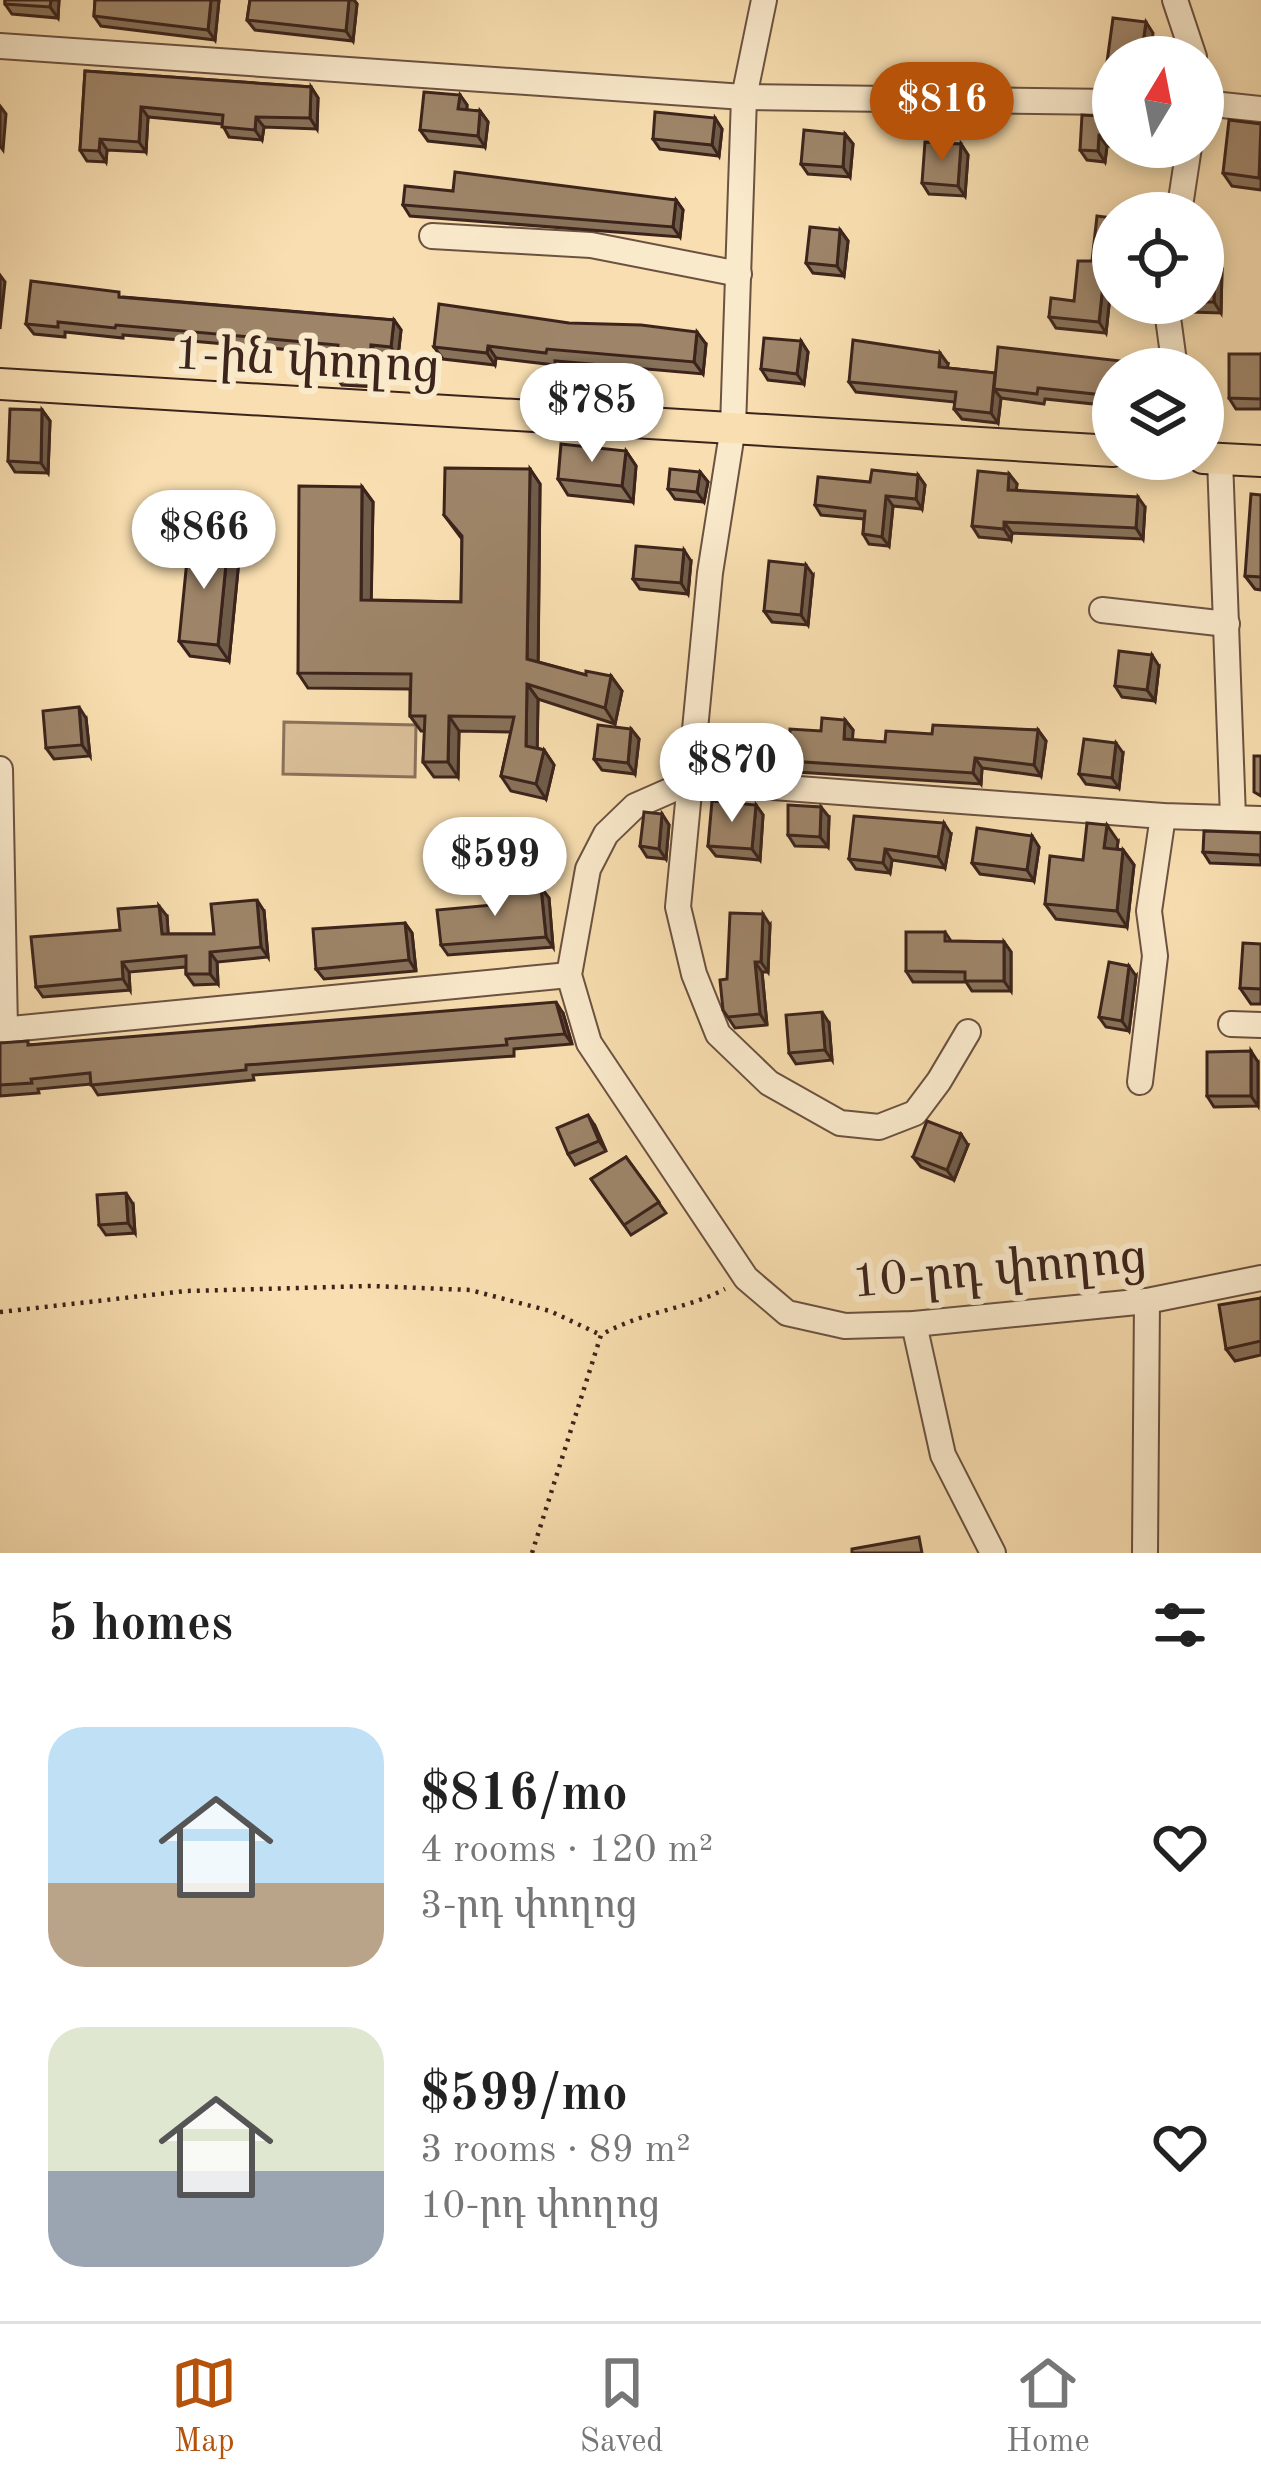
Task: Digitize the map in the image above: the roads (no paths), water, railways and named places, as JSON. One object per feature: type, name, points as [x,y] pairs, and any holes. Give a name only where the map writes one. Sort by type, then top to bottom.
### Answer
[{"type":"main road","name":"1-ին փողոց","points":[[0,384],[1092,451]]},
{"type":"main road","points":[[1224,459],[1261,461]]},
{"type":"street","points":[[764,0],[744,97],[733,427],[710,573],[678,907],[694,974],[718,1034],[769,1083],[840,1123],[879,1127],[915,1113],[968,1032]]},
{"type":"street","points":[[1175,0],[1187,36]]},
{"type":"street","points":[[0,46],[744,97],[1092,101]]},
{"type":"street","points":[[1224,105],[1261,109]]},
{"type":"street","points":[[432,236],[591,245],[739,274]]},
{"type":"street","points":[[1214,480],[1227,624],[1233,818]]},
{"type":"street","points":[[1102,610],[1227,624]]},
{"type":"street","points":[[0,769],[2,1030],[569,975],[588,869],[606,833],[635,806],[692,781],[1261,819]]},
{"type":"street","points":[[1140,1082],[1155,956],[1149,911],[1163,816]]},
{"type":"street","name":"10-րդ փողոց","points":[[569,975],[589,1043],[746,1278],[787,1312],[845,1326],[914,1324],[1147,1301],[1261,1278]]},
{"type":"street","points":[[1231,1024],[1261,1025]]},
{"type":"street","points":[[1144,1553],[1147,1301]]},
{"type":"street","points":[[914,1324],[944,1455],[993,1553]]}]
